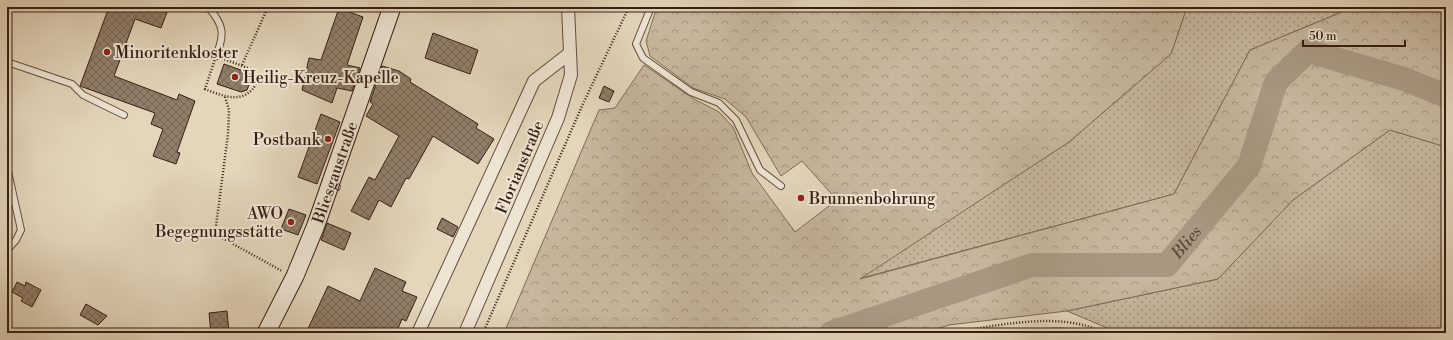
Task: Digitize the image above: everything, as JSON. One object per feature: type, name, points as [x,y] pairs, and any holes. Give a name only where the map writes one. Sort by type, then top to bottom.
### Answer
[{"type":"main road","name":"Bliesgaustraße","points":[[266,333],[295,276],[316,225],[392,7]]},
{"type":"street","name":"Florianstraße","points":[[465,333],[558,118],[571,75],[567,22],[568,7]]},
{"type":"street","points":[[418,333],[534,81],[570,54]]},
{"type":"lane","points":[[208,7],[217,18],[223,39],[216,56]]},
{"type":"lane","points":[[652,7],[636,44],[643,58],[691,92],[719,103],[736,120],[760,170],[781,186]]},
{"type":"lane","points":[[7,62],[72,84],[83,95],[124,115]]},
{"type":"lane","points":[[7,167],[21,230],[16,240],[7,250]]},
{"type":"path","points":[[242,65],[268,7]]},
{"type":"path","points":[[483,333],[582,106],[629,7]]},
{"type":"path","points":[[216,56],[253,70],[256,82],[253,91],[242,96],[225,97],[205,89],[216,56]]},
{"type":"path","points":[[225,97],[229,110],[228,134],[215,234],[275,268]]},
{"type":"path","points":[[951,333],[1013,322],[1065,321],[1103,333]]},
{"type":"green space","points":[[657,7],[1187,7],[1171,54],[1069,142],[860,279],[1174,194],[1250,50],[1354,7],[1446,7],[1446,147],[1390,130],[1293,200],[1218,279],[1067,311],[949,325],[924,333],[504,333],[599,110],[615,108],[644,65],[694,99],[719,112],[733,127],[752,173],[795,232],[837,200],[802,161],[781,176],[746,117],[725,99],[693,88],[650,56],[646,41]]},
{"type":"green space","points":[[1187,7],[1354,7],[1250,50],[1174,194],[858,279],[1069,142],[1171,54]]},
{"type":"green space","points":[[1390,130],[1446,147],[1446,333],[1119,333],[1067,311],[1218,279],[1293,200]]},
{"type":"green space","points":[[1064,328],[1080,333],[993,333],[1014,329]]},
{"type":"building","name":"Minoritenkloster","points":[[109,7],[169,7],[161,28],[135,19],[114,76],[177,100],[179,94],[195,101],[177,152],[180,153],[176,164],[153,156],[163,129],[151,124],[155,113],[80,86]]},
{"type":"building","points":[[339,8],[363,17],[347,65],[360,68],[352,91],[337,88],[332,103],[302,90],[309,58],[321,60]]},
{"type":"building","points":[[433,33],[478,50],[470,74],[425,58]]},
{"type":"building","name":"Heilig-Kreuz-Kapelle","points":[[224,64],[249,73],[251,80],[247,90],[241,92],[217,84]]},
{"type":"building","points":[[382,66],[399,71],[411,79],[410,82],[478,124],[476,128],[494,139],[478,164],[433,136],[409,179],[406,178],[391,207],[379,200],[369,220],[351,211],[369,177],[375,180],[399,136],[366,116],[373,104],[370,102]]},
{"type":"building","points":[[604,86],[614,91],[609,102],[599,98]]},
{"type":"building","points":[[321,114],[340,122],[317,184],[298,177]]},
{"type":"building","name":"AWO Begegnungsstätte","points":[[289,209],[306,215],[298,235],[281,229]]},
{"type":"building","points":[[442,218],[458,227],[453,237],[437,229]]},
{"type":"building","points":[[327,223],[351,233],[344,250],[321,240]]},
{"type":"building","points":[[375,268],[406,282],[402,291],[417,297],[406,321],[402,319],[396,333],[306,333],[328,286],[360,301]]},
{"type":"building","points":[[17,282],[25,286],[26,282],[41,290],[32,307],[21,301],[23,298],[12,292]]},
{"type":"building","points":[[86,304],[107,316],[98,325],[80,315]]},
{"type":"building","points":[[227,311],[229,333],[211,333],[209,313]]},
{"type":"waterway","name":"Blies","points":[[831,333],[1032,265],[1167,265],[1249,166],[1276,82],[1308,51],[1404,79],[1446,96]]},
{"type":"place","name":"Minoritenkloster","points":[[107,52]]},
{"type":"place","name":"Heilig-Kreuz-Kapelle","points":[[235,77]]},
{"type":"place","name":"Postbank","points":[[328,139]]},
{"type":"place","name":"Brunnenbohrung","points":[[801,198]]},
{"type":"place","name":"AWO Begegnungsstätte","points":[[291,222]]}]
